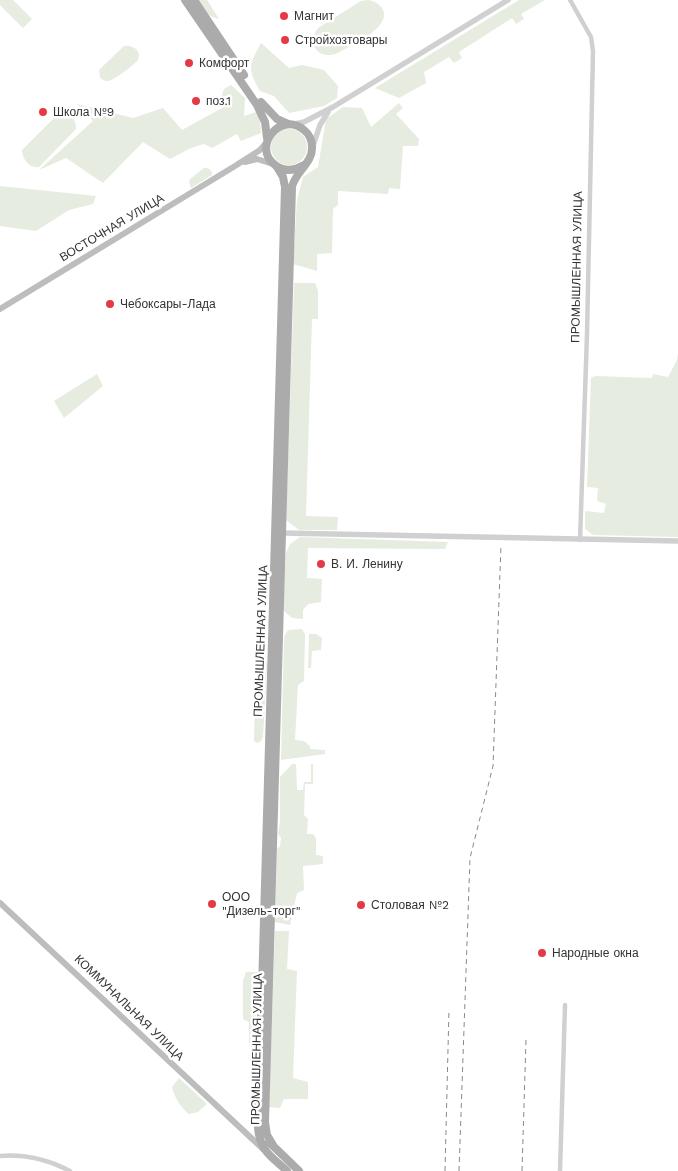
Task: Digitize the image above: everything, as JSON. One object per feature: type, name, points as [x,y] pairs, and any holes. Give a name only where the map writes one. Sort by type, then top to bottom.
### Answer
[{"type":"main road","points":[[185,0],[211,40],[244,80]]},
{"type":"main road","points":[[194,0],[254,94],[272,115],[281,122],[301,127],[308,134],[312,142],[312,151],[304,166],[290,170],[275,165],[267,153],[264,117],[254,94]]},
{"type":"main road","points":[[267,141],[275,129],[291,124]]},
{"type":"main road","name":"ВОСТОЧНАЯ УЛИЦА","points":[[0,309],[235,166],[260,150],[267,141]]},
{"type":"main road","name":"ВОСТОЧНАЯ УЛИЦА","points":[[235,166],[257,159],[275,165]]},
{"type":"main road","name":"ПРОМЫШЛЕННАЯ УЛИЦА","points":[[275,165],[283,177],[285,187],[286,280],[268,926],[258,1118],[262,1133],[299,1171]]},
{"type":"main road","name":"ПРОМЫШЛЕННАЯ УЛИЦА","points":[[286,280],[292,187],[294,179],[304,166]]},
{"type":"main road","name":"ПРОМЫШЛЕННАЯ УЛИЦА","points":[[276,624],[282,546],[279,533]]},
{"type":"main road","name":"КОММУНАЛЬНАЯ УЛИЦА","points":[[0,903],[243,1130]]},
{"type":"main road","name":"ПРОМЫШЛЕННАЯ УЛИЦА","points":[[263,1148],[266,968]]},
{"type":"main road","name":"ПРОМЫШЛЕННАЯ УЛИЦА","points":[[243,1130],[253,1129],[258,1118]]},
{"type":"main road","name":"ПРОМЫШЛЕННАЯ УЛИЦА","points":[[243,1130],[262,1133]]},
{"type":"main road","name":"ПРОМЫШЛЕННАЯ УЛИЦА","points":[[243,1130],[287,1171]]},
{"type":"street","points":[[291,124],[304,122],[333,107],[508,0]]},
{"type":"street","name":"ПРОМЫШЛЕННАЯ УЛИЦА","points":[[570,0],[591,37],[593,51],[587,334],[580,540]]},
{"type":"street","points":[[312,151],[323,118],[333,107]]},
{"type":"street","points":[[279,533],[678,541]]},
{"type":"street","points":[[282,546],[286,537],[293,533]]},
{"type":"street","points":[[560,1171],[566,1005]]},
{"type":"street","points":[[0,1156],[20,1156],[37,1159],[70,1171]]},
{"type":"shaded area","points":[[0,0],[13,0],[32,19],[23,28],[0,5]]},
{"type":"shaded area","points":[[196,0],[207,0],[219,19],[206,12]]},
{"type":"shaded area","points":[[519,0],[545,0],[521,14],[524,19],[516,24],[512,18],[459,52],[462,58],[454,63],[449,57],[424,72],[426,83],[399,98],[375,88]]},
{"type":"shaded area","points":[[361,1],[376,2],[382,8],[384,15],[382,22],[377,28],[369,35],[338,53],[325,55],[320,53],[316,49],[313,40],[318,28]]},
{"type":"shaded area","points":[[261,43],[289,68],[302,65],[324,70],[338,86],[337,98],[324,106],[289,113],[274,96],[260,91],[251,72],[252,62]]},
{"type":"shaded area","points":[[124,46],[136,49],[139,53],[138,60],[111,80],[105,81],[100,78],[99,70]]},
{"type":"shaded area","points":[[231,85],[245,98],[244,116],[259,111],[261,133],[241,141],[237,134],[212,148],[204,144],[191,148],[170,159],[143,142],[103,183],[66,158],[39,170],[93,121],[77,104],[133,118],[163,108],[182,130],[222,108],[221,98],[224,89]]},
{"type":"shaded area","points":[[399,103],[403,108],[396,114],[419,139],[418,146],[403,146],[400,189],[389,188],[388,194],[338,191],[338,205],[333,209],[332,253],[317,254],[317,271],[293,264],[297,200],[303,177],[318,167],[326,119],[343,107],[362,108],[371,127]]},
{"type":"shaded area","points":[[59,113],[72,117],[76,129],[39,167],[30,165],[25,160],[22,150]]},
{"type":"shaded area","points":[[289,129],[296,130],[302,134],[306,140],[306,154],[302,160],[296,164],[289,165],[282,164],[276,160],[272,154],[271,147],[272,140],[276,134],[282,130]]},
{"type":"shaded area","points":[[204,168],[208,168],[212,175],[191,188],[190,179]]},
{"type":"shaded area","points":[[0,186],[96,196],[93,204],[69,210],[36,231],[0,226]]},
{"type":"shaded area","points":[[294,283],[315,283],[318,291],[318,319],[312,319],[306,516],[338,517],[337,530],[299,530],[286,520]]},
{"type":"shaded area","points":[[678,353],[678,537],[593,535],[585,529],[585,511],[604,513],[606,504],[597,501],[598,488],[587,487],[591,378],[595,376],[652,378],[653,374],[668,377],[677,360]]},
{"type":"shaded area","points":[[97,374],[103,386],[64,418],[54,401]]},
{"type":"shaded area","points":[[300,537],[448,542],[445,549],[308,548],[307,578],[322,579],[321,602],[308,604],[303,610],[303,619],[292,618],[283,610],[286,553],[290,544]]},
{"type":"shaded area","points":[[302,629],[305,634],[304,681],[298,685],[295,740],[304,741],[310,746],[310,749],[325,750],[325,754],[281,760],[284,637],[288,630]]},
{"type":"shaded area","points":[[309,634],[316,634],[322,638],[321,650],[312,651],[311,668],[308,668]]},
{"type":"shaded area","points":[[264,649],[266,651],[267,665],[263,737],[257,743],[254,741],[255,690],[260,665],[259,657],[261,650]]},
{"type":"shaded area","points":[[292,764],[296,764],[297,790],[303,790],[304,782],[311,782],[311,764],[313,764],[313,784],[305,784],[304,815],[308,819],[307,834],[313,834],[316,838],[316,855],[323,856],[323,864],[303,866],[304,890],[297,893],[290,925],[275,922],[277,849],[280,846],[281,838],[278,834],[280,822],[280,777]]},
{"type":"shaded area","points":[[275,931],[289,931],[287,969],[297,971],[293,1078],[308,1082],[308,1099],[284,1099],[280,1108],[269,1107]]},
{"type":"shaded area","points":[[246,972],[258,972],[255,1043],[249,1043],[249,1022],[243,1019],[243,981]]},
{"type":"shaded area","points":[[179,1078],[207,1104],[198,1112],[189,1114],[183,1109],[176,1098],[172,1087]]},
{"type":"railway","points":[[459,1171],[470,858],[493,766],[501,545]]},
{"type":"railway","points":[[445,1171],[449,1009]]},
{"type":"railway","points":[[522,1171],[526,1040]]},
{"type":"place","name":"Магнит","points":[[284,16]]},
{"type":"place","name":"Стройхозтовары","points":[[285,40]]},
{"type":"place","name":"Комфорт","points":[[189,63]]},
{"type":"place","name":"поз.1","points":[[196,101]]},
{"type":"place","name":"Школа №9","points":[[43,112]]},
{"type":"place","name":"Чебоксары-Лада","points":[[110,304]]},
{"type":"place","name":"В. И. Ленину","points":[[321,564]]},
{"type":"place","name":"ООО \"Дизель-торг\"","points":[[212,904]]},
{"type":"place","name":"Столовая №2","points":[[361,905]]},
{"type":"place","name":"Народные окна","points":[[542,953]]}]
